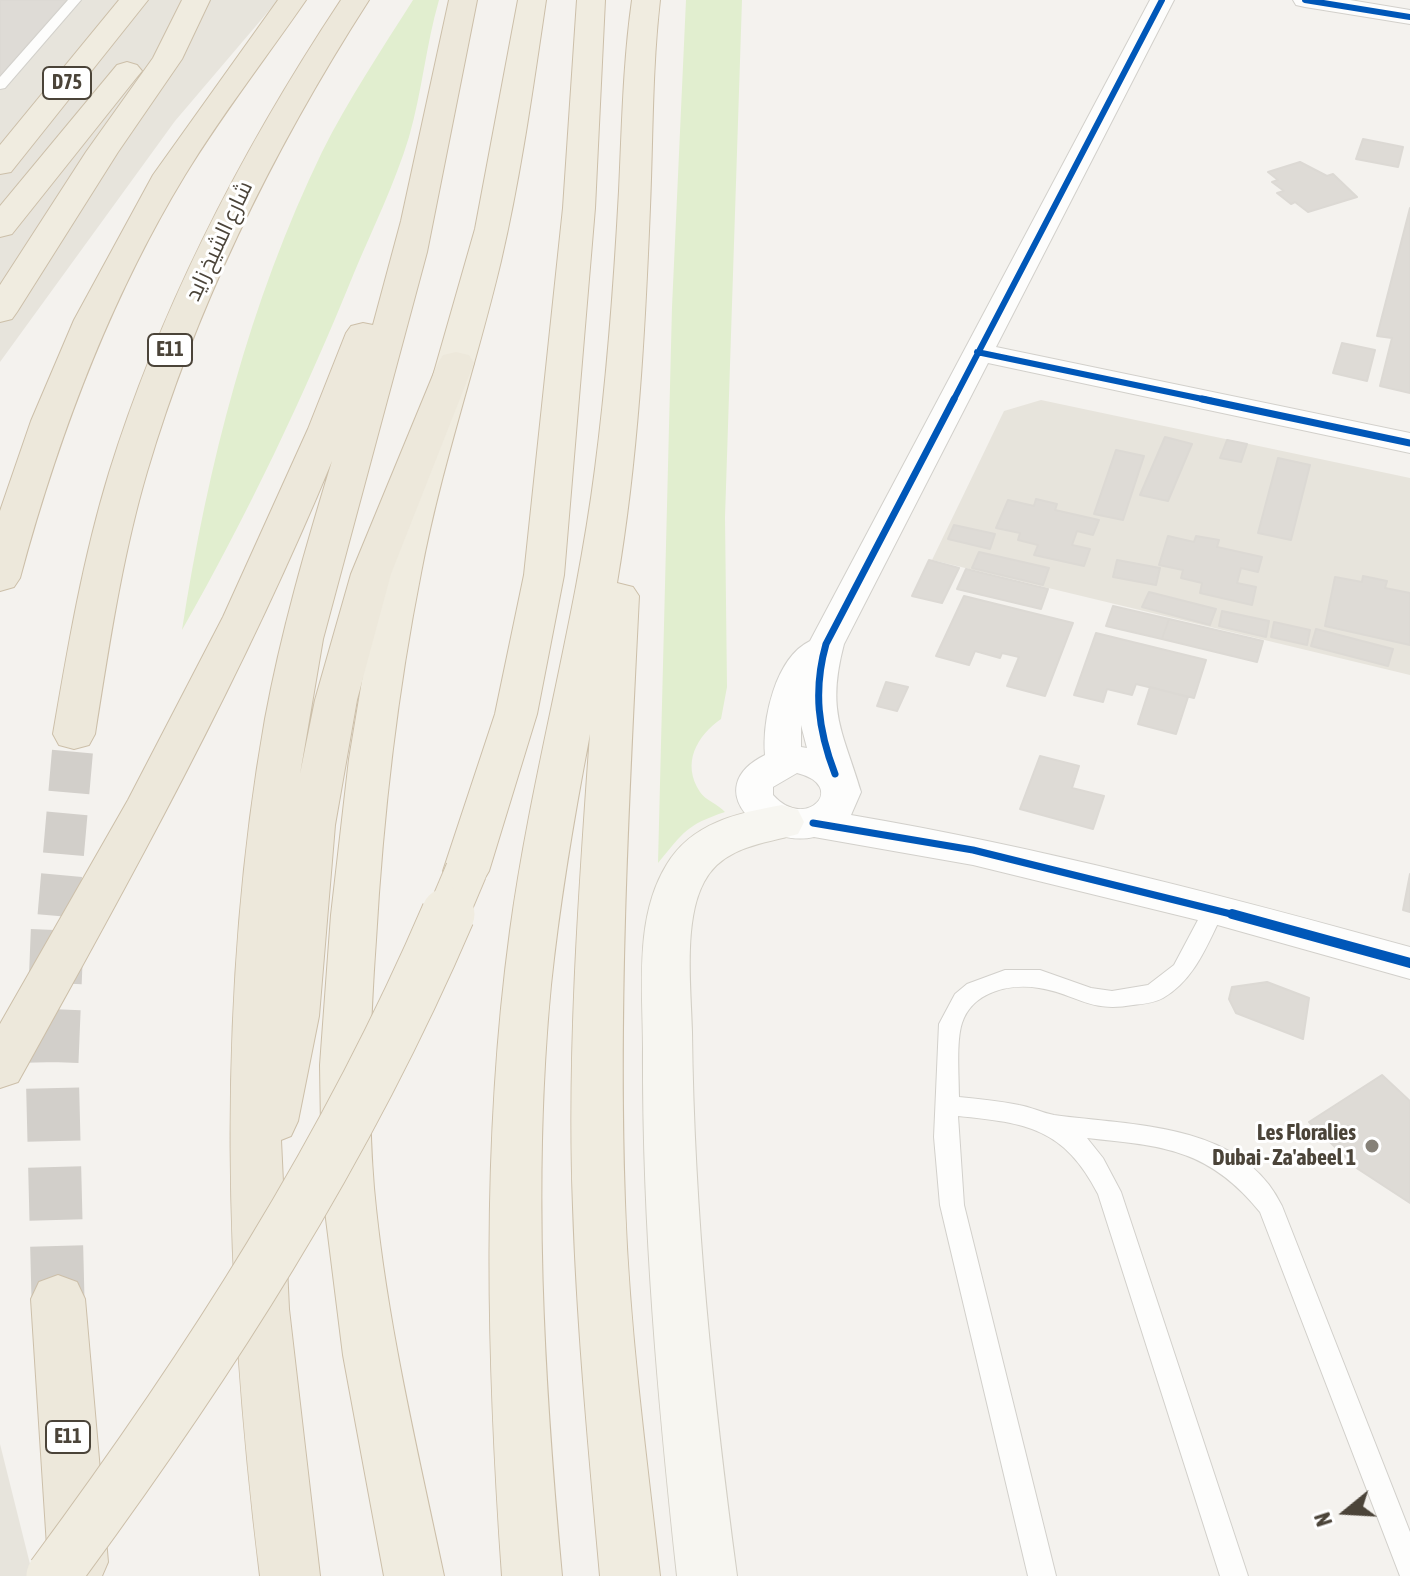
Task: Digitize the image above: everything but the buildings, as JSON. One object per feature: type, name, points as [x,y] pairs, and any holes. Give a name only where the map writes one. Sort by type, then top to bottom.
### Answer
[{"type":"highway","name":"D75","points":[[0,165],[134,0]]},
{"type":"highway","points":[[0,227],[120,79],[189,0]]},
{"type":"highway","points":[[0,312],[93,164],[167,59],[196,0]]},
{"type":"highway","points":[[0,578],[41,443],[103,295],[169,175],[292,0]]},
{"type":"highway","name":"شارع الشيخ زايد","points":[[74,734],[106,557],[136,449],[178,328],[270,137],[355,0]]},
{"type":"highway","points":[[290,1576],[262,1337],[254,1180],[256,1040],[263,914],[290,700],[310,603],[411,246],[463,0]]},
{"type":"highway","points":[[414,1576],[358,1269],[344,1130],[345,1058],[358,853],[388,641],[429,456],[501,188],[532,0]]},
{"type":"highway","points":[[53,1576],[153,1437],[224,1330],[342,1136],[432,956],[466,871],[516,714],[544,575],[562,397],[590,54],[591,0]]},
{"type":"highway","points":[[590,54],[604,0]]},
{"type":"highway","points":[[532,1576],[522,1468],[516,1318],[520,1080],[539,898],[606,523],[622,386],[634,207],[638,63],[646,0]]},
{"type":"highway","points":[[0,1068],[184,740],[272,555],[368,319],[411,246]]},
{"type":"highway","points":[[254,1180],[272,1123],[295,1016],[309,854],[336,700],[371,574],[456,363]]},
{"type":"highway","points":[[622,386],[627,484],[607,803],[598,1130],[609,1371],[630,1576]]},
{"type":"highway","name":"E11","points":[[58,1299],[79,1576]]},
{"type":"main road","points":[[707,1576],[682,1369],[670,1178],[669,920],[674,894],[686,869],[705,848],[734,832],[797,822]]},
{"type":"street","points":[[797,822],[828,817],[838,808],[843,796],[824,747],[815,693],[818,668],[826,644],[1162,0]]},
{"type":"street","points":[[1305,0],[1410,17]]},
{"type":"street","points":[[977,352],[1410,443]]},
{"type":"street","points":[[784,761],[782,718],[787,697],[803,669],[826,644]]},
{"type":"street","points":[[973,850],[870,804],[812,761],[784,761],[761,774],[755,784],[759,806],[797,822],[973,850],[1214,909],[1410,963]]},
{"type":"lane","points":[[0,85],[75,0]]},
{"type":"lane","points":[[1042,1576],[952,1205],[947,1166],[950,1024],[955,1011],[975,990],[990,983],[1022,978],[1040,979],[1090,997],[1112,1000],[1154,993],[1182,971],[1214,909]]},
{"type":"lane","points":[[947,1105],[1027,1114],[1052,1124],[1077,1141],[1096,1163],[1109,1192],[1234,1576]]},
{"type":"lane","points":[[1052,1124],[1191,1143],[1237,1167],[1256,1185],[1270,1206],[1410,1567],[1399,1576]]},
{"type":"shaded area","points":[[0,0],[278,0],[175,121],[0,362]]},
{"type":"shaded area","points":[[1041,400],[1410,478],[1410,675],[932,560],[1004,411]]},
{"type":"shaded area","points":[[0,1444],[33,1576],[0,1576]]},
{"type":"green space","points":[[413,0],[439,0],[409,137],[397,171],[295,409],[230,543],[182,630],[218,446],[252,326],[273,267],[322,152]]},
{"type":"green space","points":[[686,0],[742,0],[725,517],[727,687],[721,719],[699,742],[692,761],[694,781],[700,792],[725,812],[687,831],[658,863],[672,307]]},
{"type":"tunnel","points":[[58,916],[74,734]]},
{"type":"tunnel","points":[[58,914],[52,1062],[58,1299]]},
{"type":"cycle path","points":[[835,774],[823,741],[818,709],[818,677],[826,644],[1162,0]]},
{"type":"cycle path","points":[[1305,0],[1410,17]]},
{"type":"cycle path","points":[[977,352],[1410,443]]},
{"type":"cycle path","points":[[813,823],[973,850],[1214,909],[1410,963]]},
{"type":"place","name":"Les Floralies Dubai - Za'abeel 1","points":[[1372,1146]]}]
